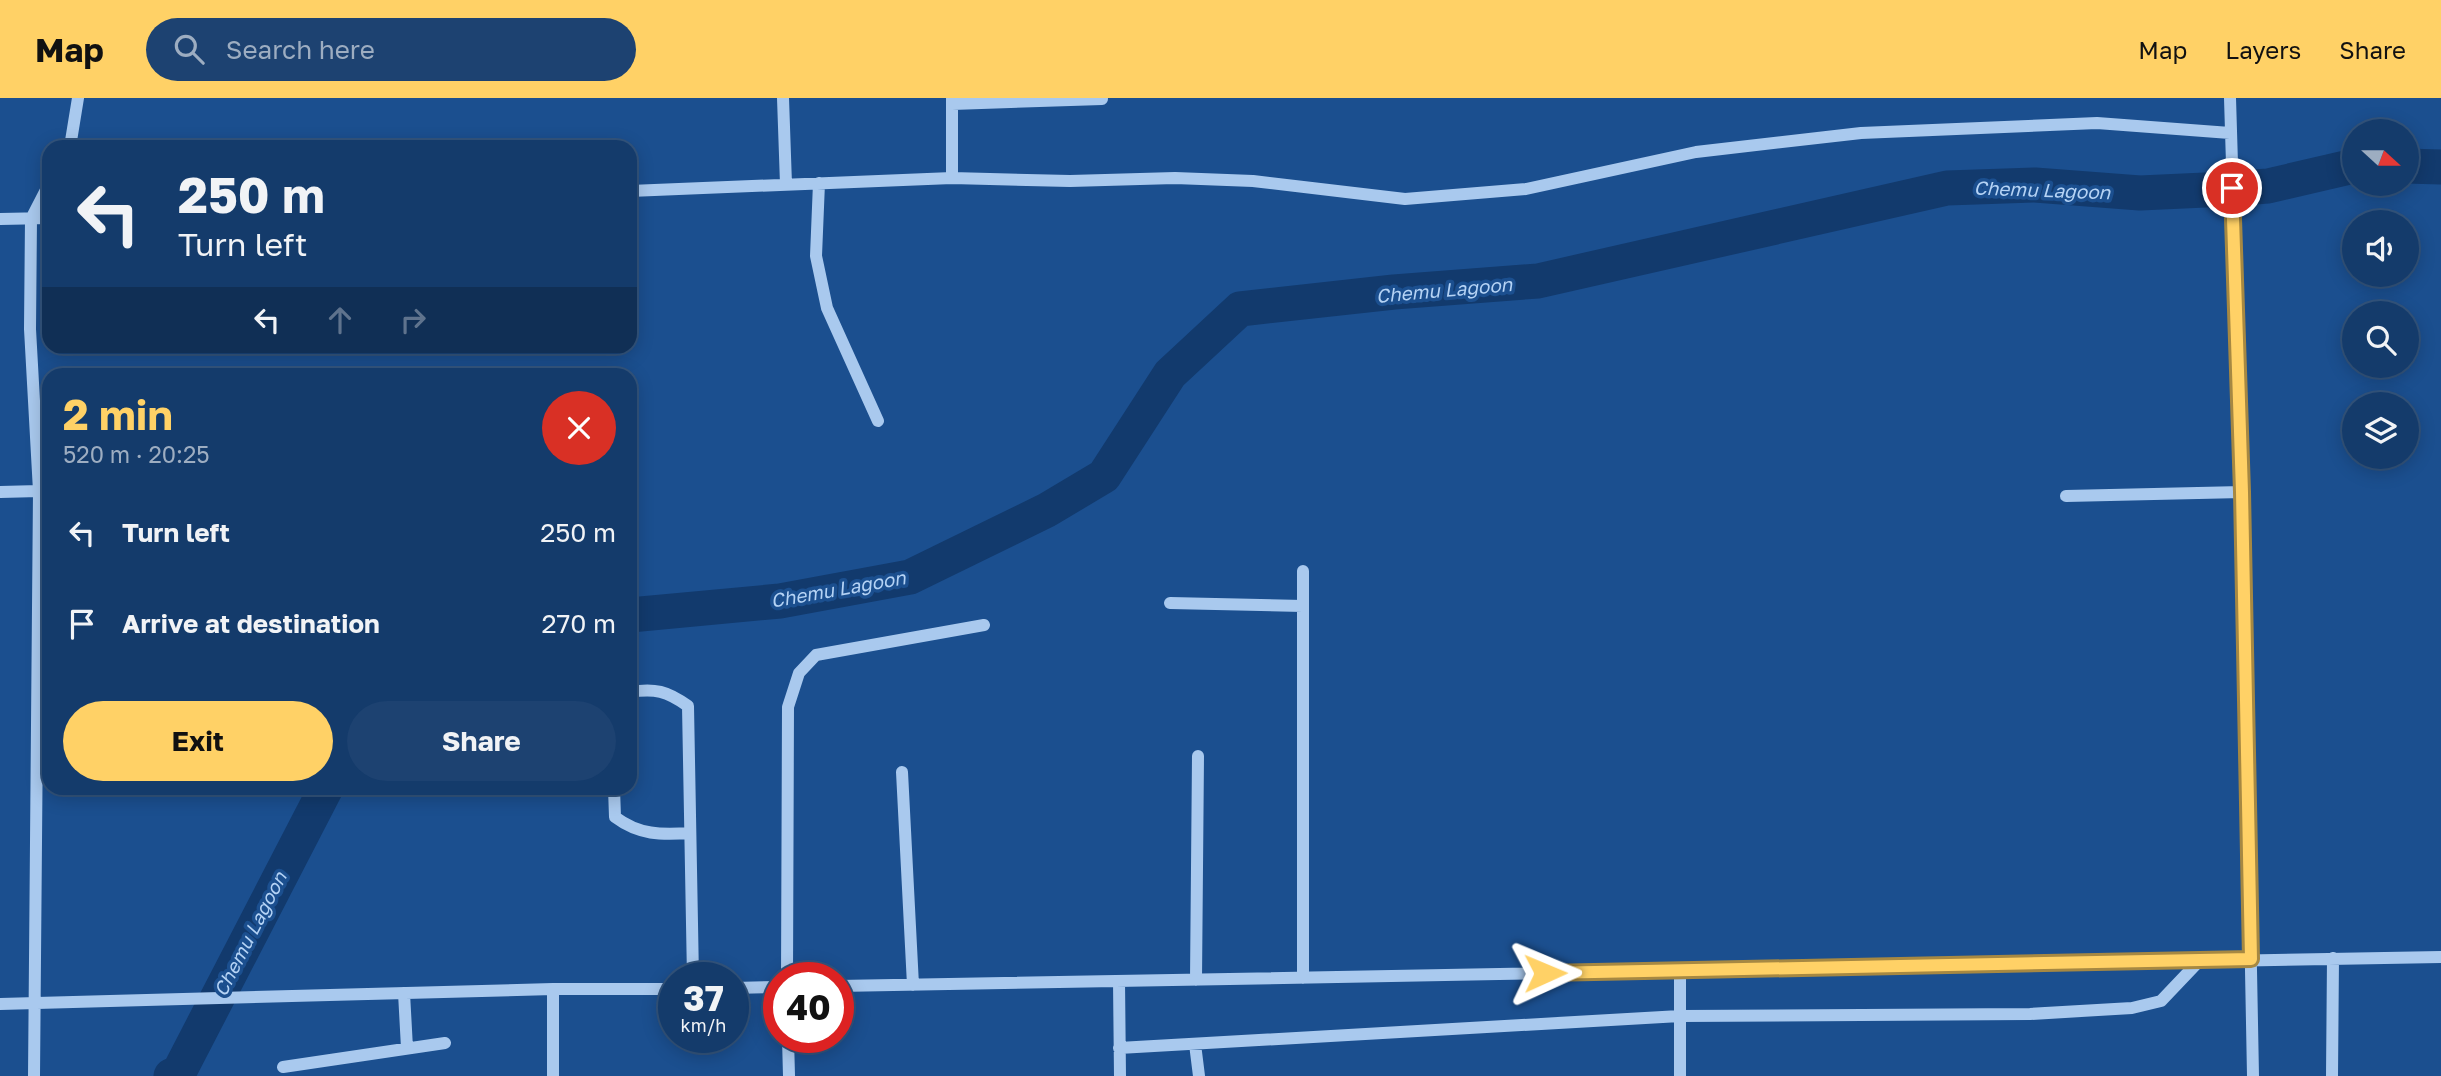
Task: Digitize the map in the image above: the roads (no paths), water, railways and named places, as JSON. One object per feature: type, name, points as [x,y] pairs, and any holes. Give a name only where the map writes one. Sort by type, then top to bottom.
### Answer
[{"type":"street","points":[[71,140],[78,98]]},
{"type":"street","points":[[783,98],[786,184]]},
{"type":"street","points":[[2230,98],[2242,492],[2253,1076]]},
{"type":"street","points":[[952,178],[952,101],[1102,99]]},
{"type":"street","points":[[637,191],[952,178],[1253,181],[1405,199],[1526,189],[1696,152],[1861,132],[2097,123],[2230,133]]},
{"type":"street","points":[[820,183],[816,256],[827,308],[877,421]]},
{"type":"street","points":[[34,1076],[39,491],[30,329],[31,219],[42,198]]},
{"type":"street","points":[[0,219],[42,218]]},
{"type":"street","points":[[0,492],[39,491]]},
{"type":"street","points":[[2066,496],[2242,492]]},
{"type":"street","points":[[1303,571],[1303,978]]},
{"type":"street","points":[[1170,603],[1303,606]]},
{"type":"street","points":[[787,962],[788,707],[799,673],[816,655],[984,625]]},
{"type":"street","points":[[637,691],[649,688],[667,691],[688,706],[693,962]]},
{"type":"street","points":[[1196,980],[1198,756]]},
{"type":"street","points":[[902,772],[913,985]]},
{"type":"street","points":[[614,795],[615,817],[631,829],[657,835],[690,834]]},
{"type":"street","points":[[854,986],[2441,957]]},
{"type":"street","points":[[2332,1076],[2333,958]]},
{"type":"street","points":[[1119,1048],[1680,1016],[2030,1014],[2132,1008],[2161,1001],[2200,960]]},
{"type":"street","points":[[1680,971],[1680,1076]]},
{"type":"street","points":[[1119,981],[1120,1076]]},
{"type":"street","points":[[0,1004],[553,989],[658,989]]},
{"type":"street","points":[[553,989],[553,1076]]},
{"type":"street","points":[[404,993],[407,1048]]},
{"type":"street","points":[[282,1067],[446,1043]]},
{"type":"street","points":[[1195,1044],[1199,1076]]},
{"type":"street","points":[[788,1053],[789,1076]]},
{"type":"waterway","name":"Chemu Lagoon","points":[[2419,166],[2441,167]]},
{"type":"waterway","name":"Chemu Lagoon","points":[[637,614],[780,601],[910,577],[1047,510],[1104,476],[1170,374],[1240,309],[1394,292],[1538,281],[1947,188],[2035,185],[2140,193],[2227,189],[2268,186],[2342,169]]},
{"type":"waterway","name":"Chemu Lagoon","points":[[171,1076],[179,1072],[322,795]]}]
